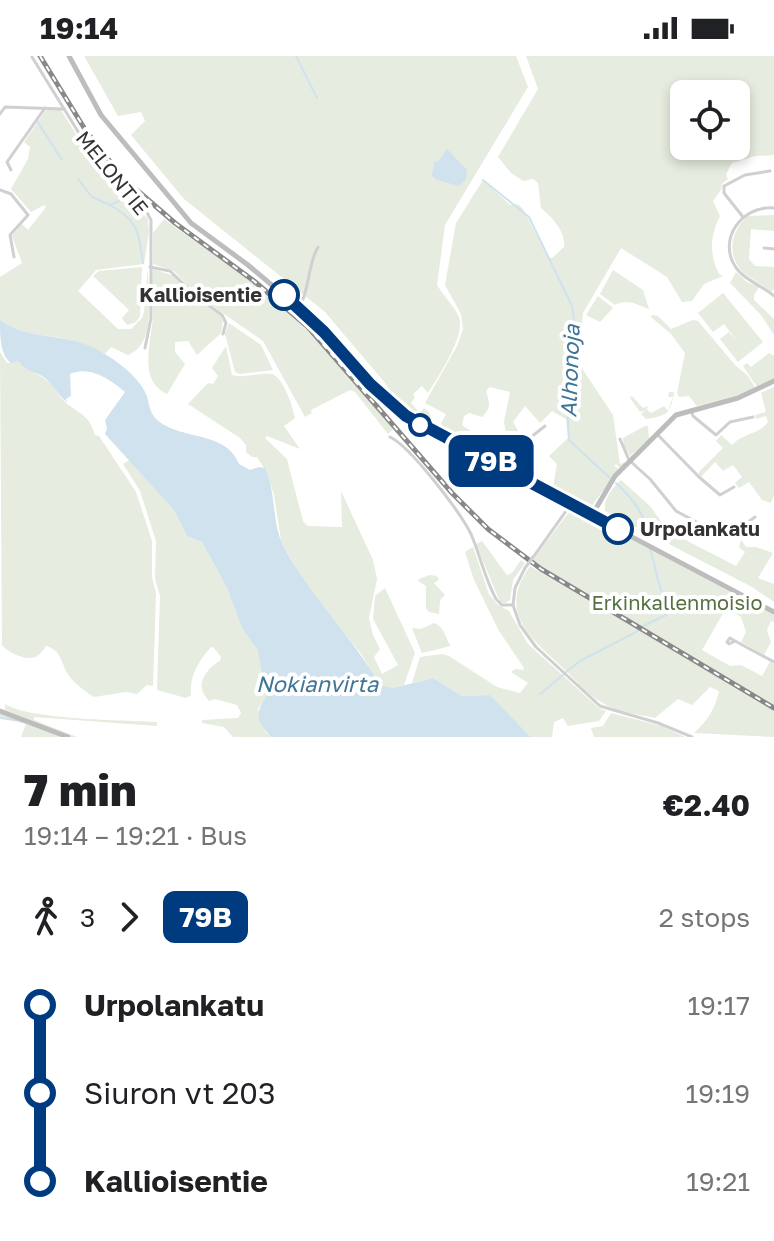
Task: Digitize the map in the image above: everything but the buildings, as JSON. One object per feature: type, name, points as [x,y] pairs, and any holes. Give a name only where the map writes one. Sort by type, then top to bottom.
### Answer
[{"type":"street","name":"MELONTIE","points":[[32,56],[63,109],[97,157],[148,214],[152,230],[151,318],[145,348]]},
{"type":"street","points":[[69,56],[101,115],[180,211],[205,236],[248,265],[299,308],[396,408],[420,425],[774,612]]},
{"type":"street","points":[[0,114],[5,107],[63,109]]},
{"type":"street","points":[[11,170],[7,162],[45,108]]},
{"type":"street","points":[[743,217],[724,193],[724,186],[745,175],[770,171]]},
{"type":"street","points":[[0,190],[11,194],[28,215],[10,235],[14,257]]},
{"type":"street","points":[[774,208],[761,208],[743,217],[731,233],[732,259],[742,274],[774,296]]},
{"type":"street","points":[[299,308],[304,300],[312,257],[318,247]]},
{"type":"street","points":[[764,248],[774,249]]},
{"type":"street","points":[[150,267],[170,271],[192,293],[222,315],[226,323],[223,334]]},
{"type":"street","points":[[592,515],[606,489],[676,415],[738,398],[774,381]]},
{"type":"street","points":[[691,410],[693,416],[716,435],[730,422],[753,417]]},
{"type":"street","points":[[522,478],[526,465],[526,441],[545,426]]},
{"type":"street","points":[[657,434],[720,495],[734,487]]},
{"type":"street","points":[[390,437],[405,448],[432,479],[466,525],[496,599],[502,605],[513,605]]},
{"type":"street","points":[[620,439],[630,462],[681,515],[726,538],[755,517]]},
{"type":"street","points":[[571,504],[525,568],[515,588],[515,614],[529,641],[600,706],[658,723],[692,737]]},
{"type":"street","points":[[735,641],[774,662]]},
{"type":"street","points":[[0,711],[68,737]]},
{"type":"green space","points":[[84,56],[516,56],[528,87],[445,225],[437,285],[459,317],[459,334],[428,393],[422,386],[413,394],[415,397],[411,403],[417,410],[415,415],[398,403],[325,312],[184,199],[131,135],[145,121],[141,112],[118,116]]},
{"type":"green space","points":[[526,56],[774,56],[774,155],[750,158],[750,80],[670,80],[670,160],[742,160],[732,163],[726,174],[728,179],[713,201],[720,216],[714,231],[712,252],[719,274],[723,276],[704,284],[692,301],[682,302],[667,277],[621,248],[583,313],[579,358],[583,370],[613,415],[620,464],[626,462],[620,468],[616,464],[614,466],[619,469],[591,507],[553,487],[557,464],[549,456],[568,438],[566,419],[552,411],[540,423],[525,406],[513,422],[524,441],[514,438],[500,454],[525,468],[524,472],[491,454],[507,438],[504,422],[510,392],[490,387],[486,391],[489,405],[485,414],[482,417],[469,413],[464,416],[462,425],[482,439],[488,453],[417,416],[424,408],[433,424],[439,427],[446,414],[425,403],[457,346],[463,329],[461,314],[445,285],[456,223],[483,180],[510,205],[518,204],[523,209],[548,257],[552,258],[564,247],[561,230],[541,208],[538,183],[533,179],[523,181],[511,173],[498,157],[538,89]]},
{"type":"green space","points":[[46,110],[61,110],[86,150],[148,219],[144,264],[96,270],[78,291],[118,329],[131,329],[144,312],[148,269],[147,330],[137,349],[128,355],[111,347],[105,354],[69,339],[20,331],[0,320],[0,277],[22,263],[12,236],[22,224],[28,230],[46,207],[44,205],[31,212],[11,189],[28,159],[30,147],[24,142]]},
{"type":"green space","points":[[774,215],[774,231],[751,229],[749,259],[755,266],[774,267],[774,289],[771,292],[738,266],[732,244],[737,229],[748,216]]},
{"type":"green space","points":[[164,219],[253,283],[307,330],[393,429],[388,434],[355,392],[350,390],[311,410],[312,413],[305,417],[263,341],[194,293],[174,271],[153,264],[153,233]]},
{"type":"green space","points":[[142,267],[140,316],[136,322],[127,325],[122,318],[129,310],[93,276],[99,271]]},
{"type":"green space","points":[[153,269],[175,276],[193,296],[221,316],[223,322],[221,333],[197,355],[188,341],[175,342],[175,352],[185,364],[167,394],[157,387],[149,369]]},
{"type":"green space","points":[[613,270],[643,290],[649,309],[629,302],[615,305],[600,294]]},
{"type":"green space","points":[[736,272],[759,287],[754,300],[774,319],[774,335],[761,315],[730,283]]},
{"type":"green space","points":[[723,293],[763,342],[738,362],[720,339],[729,332],[737,341],[724,324],[713,332],[698,313]]},
{"type":"green space","points":[[598,296],[613,308],[600,322],[586,315]]},
{"type":"green space","points":[[652,315],[658,316],[671,329],[698,321],[755,387],[746,393],[697,406],[689,396],[679,397],[677,393],[685,353]]},
{"type":"green space","points":[[229,323],[261,345],[273,370],[235,372],[225,334]]},
{"type":"green space","points":[[226,346],[232,375],[271,374],[280,380],[287,393],[295,418],[284,426],[300,449],[267,436],[265,438],[287,459],[303,521],[308,526],[342,527],[341,491],[373,560],[377,579],[369,618],[380,649],[374,657],[382,674],[398,665],[373,619],[375,596],[385,588],[415,653],[404,685],[381,687],[362,655],[307,587],[281,541],[274,495],[267,473],[257,457],[246,452],[246,445],[240,438],[188,404],[208,383],[213,384],[218,376],[212,368]]},
{"type":"green space","points":[[0,352],[7,363],[18,361],[46,380],[66,403],[85,417],[136,492],[152,541],[152,577],[156,593],[153,686],[147,685],[137,694],[126,692],[94,697],[71,679],[58,654],[51,648],[46,646],[38,655],[29,658],[13,654],[2,645]]},
{"type":"green space","points":[[769,353],[774,356],[774,379],[757,387],[743,366],[747,363],[751,367]]},
{"type":"green space","points":[[774,387],[774,495],[771,503],[762,500],[749,482],[739,488],[735,483],[742,477],[733,465],[723,471],[715,462],[701,477],[698,473],[723,448],[716,441],[721,435],[732,445],[768,422],[766,416],[756,419],[755,415],[766,412],[761,393]]},
{"type":"green space","points":[[632,396],[643,408],[648,406],[647,410],[651,413],[664,406],[668,411],[646,419],[641,414],[646,410],[640,412],[630,398]]},
{"type":"green space","points":[[648,426],[649,439],[630,456],[623,438]]},
{"type":"green space","points":[[131,459],[174,510],[187,536],[202,542],[227,588],[242,628],[259,650],[266,697],[258,709],[265,731],[271,737],[233,737],[224,727],[202,723],[202,720],[238,718],[241,713],[237,705],[215,699],[209,701],[203,692],[204,677],[221,657],[214,648],[211,647],[196,669],[191,695],[186,698],[157,690],[160,596],[155,579],[156,541],[140,491],[123,464]]},
{"type":"green space","points":[[621,480],[650,506],[668,531],[736,566],[745,552],[739,547],[741,540],[746,547],[773,553],[758,578],[774,584],[774,602],[752,587],[605,511],[607,498]]},
{"type":"green space","name":"Erkinkallenmoisio","points":[[572,508],[774,615],[774,622],[771,621],[767,630],[771,642],[764,655],[741,642],[746,632],[741,617],[726,608],[702,650],[730,666],[741,665],[762,676],[770,662],[774,664],[774,706],[531,562]]},
{"type":"green space","points":[[482,541],[507,575],[521,560],[525,563],[513,580],[510,600],[505,603],[500,602],[476,544]]},
{"type":"green space","points":[[473,547],[489,594],[497,604],[509,611],[528,644],[606,711],[599,721],[568,726],[563,718],[554,722],[552,737],[531,737],[490,695],[462,696],[433,678],[412,683],[420,657],[442,654],[497,687],[520,693],[528,683],[511,672],[524,668],[499,631],[474,580],[465,552]]},
{"type":"green space","points":[[530,566],[774,710],[774,737],[694,733],[707,719],[715,703],[719,691],[710,687],[692,705],[678,699],[655,718],[620,710],[595,698],[530,636],[522,624],[516,598]]},
{"type":"green space","points":[[429,575],[437,576],[439,580],[434,583],[445,595],[440,600],[439,614],[426,608],[426,586],[417,580]]},
{"type":"green space","points":[[434,623],[443,630],[451,646],[422,653],[412,628],[421,629]]},
{"type":"green space","points":[[5,704],[35,713],[157,722],[157,726],[34,717],[34,720],[77,737],[72,737],[5,710]]},
{"type":"green space","points":[[0,713],[63,737],[21,737],[26,724],[0,718]]},
{"type":"green space","points":[[611,713],[661,726],[685,737],[594,737],[591,728],[603,726]]},
{"type":"water","points":[[447,149],[467,170],[466,179],[459,186],[432,176],[434,162],[439,161]]},
{"type":"water","name":"Nokianvirta","points":[[0,320],[21,331],[76,341],[104,354],[137,380],[156,419],[177,431],[224,446],[233,453],[239,464],[250,470],[265,468],[283,545],[381,686],[393,688],[433,678],[462,696],[490,695],[531,737],[271,737],[259,718],[266,697],[258,650],[242,628],[227,588],[202,542],[187,536],[174,510],[105,434],[105,420],[125,392],[100,375],[78,372],[70,374],[71,396],[66,399],[67,402],[42,376],[18,361],[11,363],[7,360],[1,344]]},
{"type":"waterway","points":[[296,56],[317,98]]},
{"type":"waterway","points":[[37,121],[62,160]]},
{"type":"waterway","points":[[78,179],[92,197],[110,205],[127,198]]},
{"type":"waterway","name":"Alhonoja","points":[[483,180],[529,217],[572,306],[575,326],[571,344],[575,360],[567,406],[569,440],[610,478]]},
{"type":"waterway","points":[[110,205],[127,217],[136,229],[143,263]]},
{"type":"waterway","name":"Alhonoja","points":[[616,483],[637,507],[647,536]]},
{"type":"waterway","name":"Alhonoja","points":[[641,627],[666,615],[670,607],[660,586],[650,549]]},
{"type":"waterway","name":"Alhonoja","points":[[566,672],[580,661],[638,631]]},
{"type":"waterway","name":"Alhonoja","points":[[540,694],[563,675]]},
{"type":"waterway","points":[[0,718],[17,720]]},
{"type":"railway","points":[[40,56],[86,131],[124,179],[308,327],[452,493],[488,529],[541,569],[774,708]]},
{"type":"bus line","name":"79B","points":[[284,295],[311,318],[385,399],[406,416],[618,529]]},
{"type":"place","name":"Kallioisentie","points":[[284,295]]},
{"type":"place","name":"Urpolankatu","points":[[618,529]]}]
